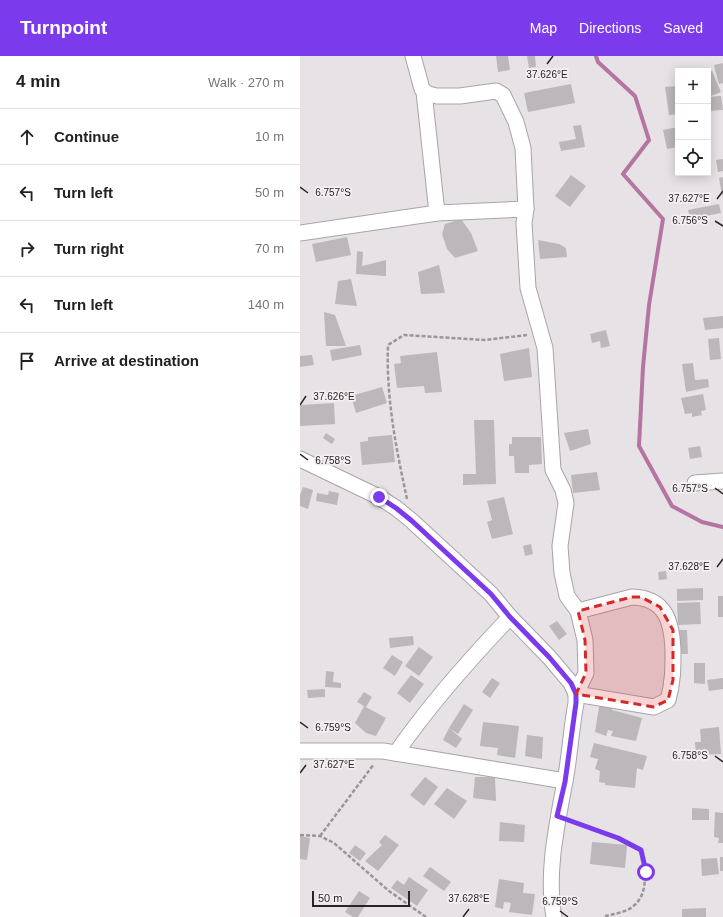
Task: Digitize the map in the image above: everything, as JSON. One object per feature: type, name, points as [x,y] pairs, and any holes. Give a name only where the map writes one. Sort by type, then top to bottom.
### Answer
[{"type":"street","points":[[413,56],[418,78],[424,92],[437,213]]},
{"type":"street","points":[[424,92],[437,96],[452,96],[496,90],[503,95],[516,122],[523,148],[526,209],[524,223],[528,288],[542,334],[547,368],[553,470],[564,490],[566,503],[560,546],[562,573],[567,596],[578,611],[585,640],[586,673],[576,694],[565,782],[557,816],[550,882],[554,917]]},
{"type":"street","points":[[300,233],[437,213],[526,209]]},
{"type":"street","points":[[300,459],[379,497],[412,521],[491,594],[510,617],[549,657],[571,683],[576,694]]},
{"type":"street","points":[[695,483],[723,481]]},
{"type":"street","points":[[576,694],[654,707],[668,700],[673,680],[673,630],[669,618],[660,606],[642,597],[632,597],[578,611]]},
{"type":"street","points":[[390,752],[414,727],[466,662],[510,617]]},
{"type":"street","points":[[300,751],[390,752],[565,782]]},
{"type":"path","points":[[412,521],[394,436],[387,378],[388,345],[404,335],[485,340],[542,334]]},
{"type":"path","points":[[320,836],[390,752]]},
{"type":"path","points":[[557,816],[618,838],[641,850],[646,872],[641,897],[632,908],[603,917]]},
{"type":"path","points":[[300,834],[320,836],[334,843],[389,890],[426,917]]},
{"type":"highlighted area","points":[[632,597],[641,597],[660,607],[673,630],[673,680],[668,700],[654,707],[576,694],[586,673],[585,640],[578,611]]},
{"type":"building","points":[[496,56],[508,56],[510,70],[498,72]]},
{"type":"building","points":[[527,56],[535,56],[536,67],[529,68]]},
{"type":"building","points":[[723,63],[723,83],[719,84],[714,65]]},
{"type":"building","points":[[711,71],[721,92],[711,96]]},
{"type":"building","points":[[571,84],[575,103],[528,112],[524,93]]},
{"type":"building","points":[[675,86],[675,114],[669,115],[665,87]]},
{"type":"building","points":[[721,96],[723,110],[711,111],[711,97]]},
{"type":"building","points":[[581,125],[585,147],[561,151],[559,142],[576,139],[573,126]]},
{"type":"building","points":[[675,128],[675,148],[667,149],[663,130]]},
{"type":"building","points":[[723,159],[723,171],[718,172],[716,160]]},
{"type":"building","points":[[571,175],[586,186],[570,207],[555,196]]},
{"type":"building","points":[[723,177],[723,195],[722,196],[719,178]]},
{"type":"building","points":[[719,204],[721,213],[690,219],[688,210]]},
{"type":"building","points":[[461,219],[471,233],[478,251],[455,258],[447,249],[442,234],[445,224]]},
{"type":"building","points":[[347,237],[351,255],[316,262],[312,244]]},
{"type":"building","points":[[538,240],[559,244],[566,248],[567,257],[540,259]]},
{"type":"building","points":[[357,251],[363,252],[362,266],[386,260],[386,276],[356,274]]},
{"type":"building","points":[[439,265],[445,293],[421,294],[418,272]]},
{"type":"building","points":[[351,279],[357,306],[335,304],[338,281]]},
{"type":"building","points":[[324,312],[335,315],[346,346],[326,346]]},
{"type":"building","points":[[723,316],[723,328],[705,330],[703,318]]},
{"type":"building","points":[[606,330],[610,346],[601,348],[600,341],[592,343],[590,334]]},
{"type":"building","points":[[719,338],[721,359],[710,360],[708,339]]},
{"type":"building","points":[[360,345],[362,355],[332,361],[330,350]]},
{"type":"building","points":[[529,348],[532,377],[504,381],[500,354]]},
{"type":"building","points":[[437,352],[442,392],[425,393],[424,386],[397,388],[394,364],[401,363],[400,356]]},
{"type":"building","points":[[312,355],[314,365],[300,367],[300,356]]},
{"type":"building","points":[[693,363],[695,380],[708,379],[709,387],[686,392],[682,364]]},
{"type":"building","points":[[382,387],[387,403],[356,413],[351,396]]},
{"type":"building","points":[[703,394],[706,410],[701,411],[702,415],[692,417],[692,413],[685,414],[681,398]]},
{"type":"building","points":[[334,403],[335,424],[300,426],[300,405]]},
{"type":"building","points":[[474,420],[494,420],[496,484],[463,485],[463,474],[476,474]]},
{"type":"building","points":[[588,429],[591,444],[570,451],[564,433]]},
{"type":"building","points":[[326,433],[335,439],[332,444],[323,438]]},
{"type":"building","points":[[392,435],[395,462],[362,465],[360,442],[368,441],[368,437]]},
{"type":"building","points":[[512,437],[541,437],[542,464],[529,465],[529,473],[515,473],[514,456],[509,456],[509,444],[512,444]]},
{"type":"building","points":[[700,446],[702,457],[690,459],[688,448]]},
{"type":"building","points":[[597,472],[600,490],[573,493],[571,475]]},
{"type":"building","points":[[303,487],[313,490],[308,509],[300,506],[300,495]]},
{"type":"building","points":[[329,491],[339,493],[337,505],[316,501],[317,493],[328,495]]},
{"type":"building","points":[[504,497],[513,534],[492,539],[487,522],[492,520],[487,501]]},
{"type":"building","points":[[531,544],[533,554],[525,556],[523,546]]},
{"type":"building","points":[[666,571],[667,579],[659,580],[658,572]]},
{"type":"building","points":[[703,588],[703,600],[677,601],[677,589]]},
{"type":"building","points":[[718,596],[723,596],[723,617],[718,617]]},
{"type":"building","points":[[700,602],[701,624],[678,625],[677,603]]},
{"type":"building","points":[[557,621],[567,634],[559,640],[549,626]]},
{"type":"building","points":[[677,630],[687,630],[688,654],[678,654]]},
{"type":"building","points":[[413,636],[414,645],[390,648],[389,638]]},
{"type":"building","points":[[419,647],[433,657],[419,676],[405,666]]},
{"type":"building","points":[[392,655],[403,662],[395,676],[383,668]]},
{"type":"building","points":[[694,663],[705,663],[705,684],[694,683]]},
{"type":"building","points":[[326,671],[334,672],[333,682],[341,683],[341,688],[325,687]]},
{"type":"building","points":[[411,675],[424,684],[410,703],[397,693]]},
{"type":"building","points":[[492,678],[500,683],[490,698],[482,692]]},
{"type":"building","points":[[723,678],[723,689],[709,691],[707,680]]},
{"type":"building","points":[[325,689],[325,697],[308,698],[307,690]]},
{"type":"building","points":[[364,692],[372,697],[366,707],[386,718],[376,736],[366,733],[355,723],[364,706],[357,702]]},
{"type":"building","points":[[600,701],[611,702],[612,710],[642,718],[636,741],[611,736],[613,731],[608,730],[606,736],[595,732]]},
{"type":"building","points":[[464,704],[473,710],[458,734],[449,728]]},
{"type":"building","points":[[483,722],[519,726],[515,758],[497,755],[498,748],[480,746]]},
{"type":"building","points":[[719,727],[721,754],[696,755],[695,742],[701,742],[700,729]]},
{"type":"building","points":[[449,728],[462,739],[456,748],[443,740]]},
{"type":"building","points":[[527,735],[543,737],[542,759],[525,756]]},
{"type":"building","points":[[594,743],[647,756],[643,770],[637,768],[635,788],[605,785],[605,783],[599,782],[600,771],[595,769],[598,759],[590,757]]},
{"type":"building","points":[[425,777],[438,787],[424,806],[410,795]]},
{"type":"building","points":[[475,777],[495,777],[496,801],[473,798]]},
{"type":"building","points":[[447,788],[467,801],[454,819],[434,804]]},
{"type":"building","points":[[692,808],[709,809],[709,820],[692,820]]},
{"type":"building","points":[[715,812],[723,813],[723,843],[718,843],[719,838],[714,837]]},
{"type":"building","points":[[500,822],[525,825],[524,842],[499,841]]},
{"type":"building","points":[[385,835],[399,845],[378,871],[365,861],[382,845],[379,842]]},
{"type":"building","points":[[300,836],[310,838],[307,860],[300,859]]},
{"type":"building","points":[[592,842],[627,845],[625,868],[590,864]]},
{"type":"building","points":[[355,845],[366,853],[360,861],[349,853]]},
{"type":"building","points":[[720,857],[723,857],[723,871],[720,871]]},
{"type":"building","points":[[717,858],[719,874],[702,876],[701,859]]},
{"type":"building","points":[[430,867],[451,882],[444,891],[423,876]]},
{"type":"building","points":[[409,877],[428,890],[417,906],[391,888],[397,880],[404,885]]},
{"type":"building","points":[[499,879],[524,883],[523,893],[535,894],[532,915],[509,912],[511,903],[504,902],[503,909],[495,907]]},
{"type":"building","points":[[359,891],[370,898],[358,917],[353,917],[345,912]]},
{"type":"building","points":[[706,908],[706,917],[682,917],[682,909]]},
{"type":"waterway","points":[[596,56],[598,62],[635,96],[649,140],[623,174],[663,219],[649,305],[643,367],[639,446],[672,506],[702,522],[723,527]]},
{"type":"route","points":[[379,497],[412,521],[491,594],[510,617],[549,657],[571,683],[576,694],[576,703],[565,782],[557,816],[618,838],[641,850],[646,872]]}]
